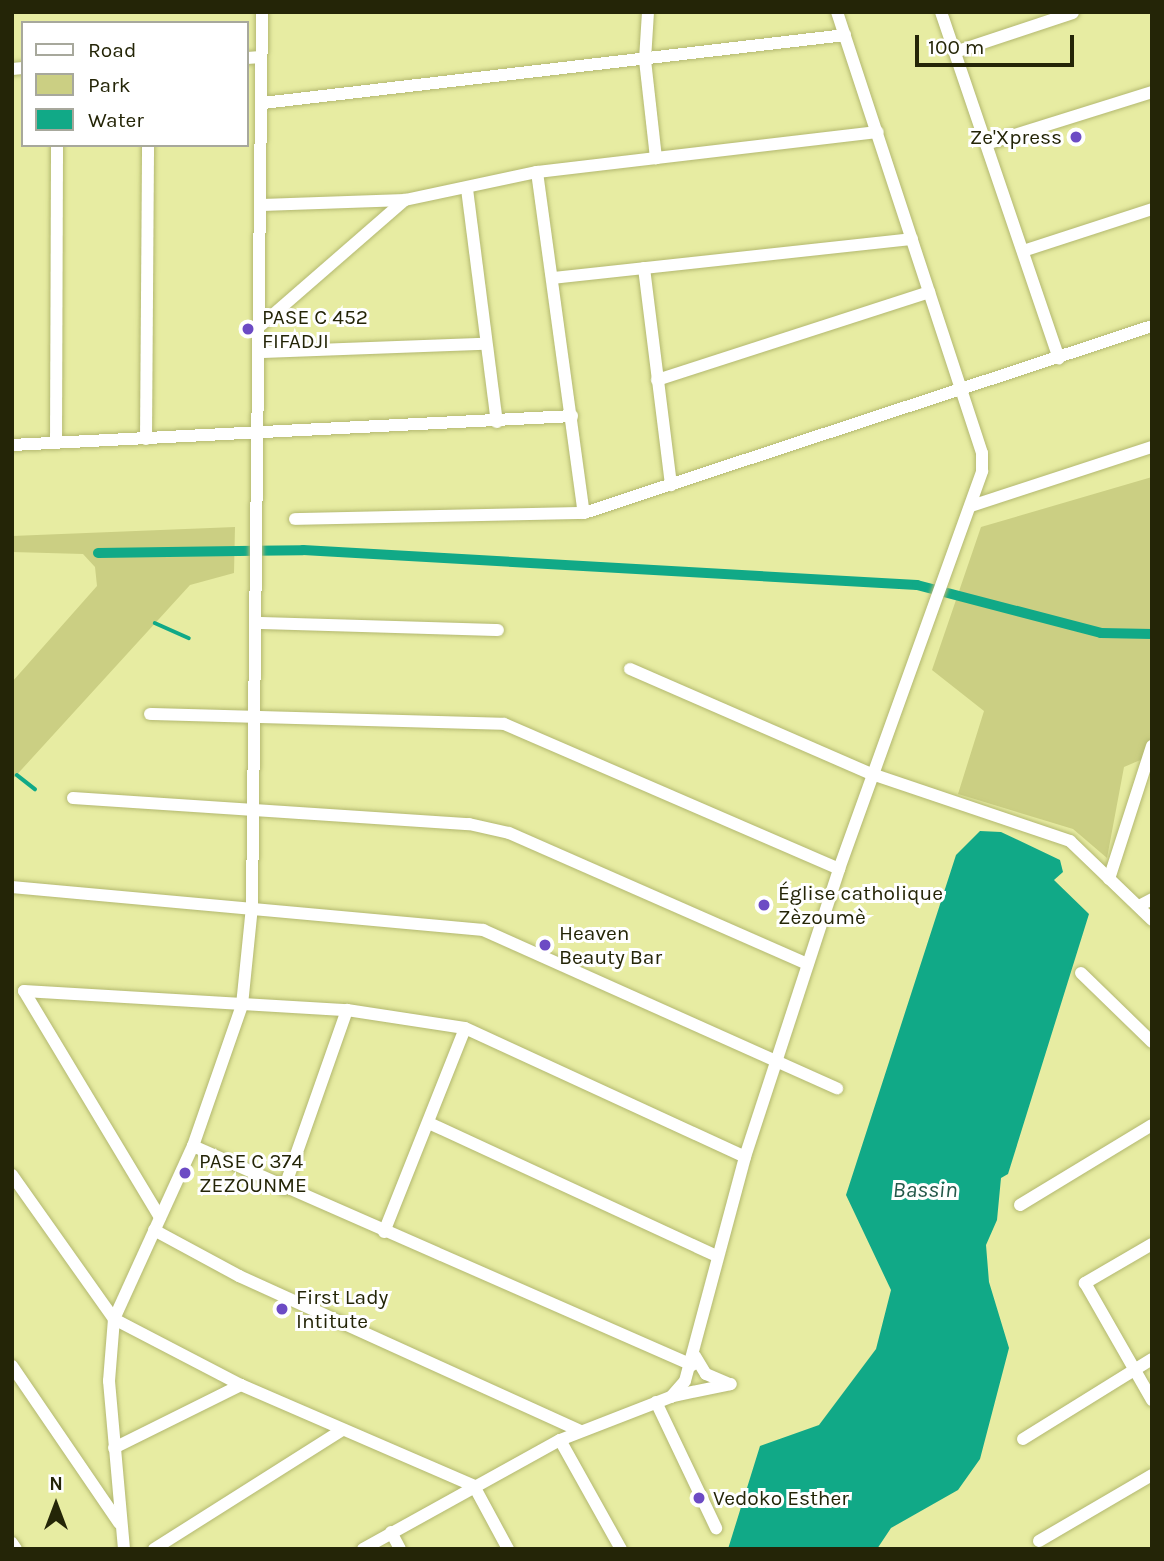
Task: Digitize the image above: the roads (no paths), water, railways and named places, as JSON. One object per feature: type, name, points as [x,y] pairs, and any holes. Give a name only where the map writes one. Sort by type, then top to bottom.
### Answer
[{"type":"street","points":[[124,1549],[108,1362],[114,1319],[193,1146],[242,1005],[252,906],[257,806],[260,578],[262,12]]},
{"type":"street","points":[[648,12],[645,60],[656,158]]},
{"type":"street","points":[[671,1396],[693,1361],[717,1256],[745,1157],[839,869],[946,579],[983,463],[962,390],[837,12]]},
{"type":"street","points":[[941,12],[1059,358]]},
{"type":"street","points":[[955,52],[1073,13]]},
{"type":"street","points":[[263,103],[845,35]]},
{"type":"street","points":[[248,58],[261,57]]},
{"type":"street","points":[[986,144],[1152,92]]},
{"type":"street","points":[[262,205],[405,200],[467,189],[537,172],[878,132]]},
{"type":"street","points":[[56,442],[57,147]]},
{"type":"street","points":[[146,439],[148,147]]},
{"type":"street","points":[[537,172],[554,278],[584,513]]},
{"type":"street","points":[[467,189],[497,422]]},
{"type":"street","points":[[261,325],[405,200]]},
{"type":"street","points":[[1023,251],[1152,209]]},
{"type":"street","points":[[554,278],[912,239]]},
{"type":"street","points":[[644,268],[671,485]]},
{"type":"street","points":[[657,380],[929,292]]},
{"type":"street","points":[[295,519],[584,513],[1152,326]]},
{"type":"street","points":[[262,352],[485,344]]},
{"type":"street","points":[[12,444],[146,439],[261,428],[497,422],[572,416]]},
{"type":"street","points":[[971,506],[1152,447]]},
{"type":"street","points":[[259,623],[498,630]]},
{"type":"street","points":[[630,669],[872,774],[1070,841],[1152,920]]},
{"type":"street","points":[[150,714],[258,714],[504,724],[839,869]]},
{"type":"street","points":[[1109,879],[1152,746]]},
{"type":"street","points":[[1138,789],[1152,781]]},
{"type":"street","points":[[73,798],[257,806],[469,824],[509,834],[808,964]]},
{"type":"street","points":[[12,887],[252,906],[483,930],[837,1088]]},
{"type":"street","points":[[1139,906],[1152,899]]},
{"type":"street","points":[[1082,973],[1152,1042]]},
{"type":"street","points":[[160,1217],[24,991],[347,1010],[465,1028],[745,1157]]},
{"type":"street","points":[[284,1189],[347,1010]]},
{"type":"street","points":[[384,1232],[431,1124],[465,1028]]},
{"type":"street","points":[[431,1124],[717,1256]]},
{"type":"street","points":[[1020,1205],[1152,1125]]},
{"type":"street","points":[[193,1146],[284,1189],[693,1361],[706,1374],[731,1384],[671,1396],[560,1440],[363,1549]]},
{"type":"street","points":[[12,1175],[114,1319],[241,1385],[341,1431],[474,1486],[508,1549]]},
{"type":"street","points":[[154,1230],[239,1276],[581,1431]]},
{"type":"street","points":[[1152,1244],[1085,1283],[1152,1400]]},
{"type":"street","points":[[1023,1438],[1152,1359]]},
{"type":"street","points":[[12,1366],[121,1526]]},
{"type":"street","points":[[114,1448],[241,1385]]},
{"type":"street","points":[[656,1402],[716,1528]]},
{"type":"street","points":[[154,1549],[341,1431]]},
{"type":"street","points":[[560,1440],[621,1549]]},
{"type":"street","points":[[1039,1541],[1152,1475]]},
{"type":"street","points":[[391,1532],[400,1549]]},
{"type":"street","points":[[12,1543],[16,1549]]},
{"type":"water","name":"Bassin","points":[[980,831],[1001,832],[1060,860],[1063,872],[1054,880],[1089,914],[1008,1174],[1001,1178],[997,1220],[986,1245],[989,1282],[1009,1348],[980,1459],[958,1490],[891,1528],[877,1549],[728,1549],[760,1446],[819,1425],[876,1349],[891,1290],[846,1195],[956,855]]},
{"type":"waterway","points":[[98,553],[303,550],[917,585],[1101,633],[1152,634]]},
{"type":"waterway","points":[[155,623],[189,638]]},
{"type":"waterway","points":[[17,775],[35,789]]},
{"type":"place","name":"Ze'Xpress","points":[[1076,137]]},
{"type":"place","name":"PASE C 452 FIFADJI","points":[[248,329]]},
{"type":"place","name":"Église catholique Zèzoumè","points":[[764,905]]},
{"type":"place","name":"Heaven Beauty Bar","points":[[545,945]]},
{"type":"place","name":"PASE C 374 ZEZOUNME","points":[[185,1173]]},
{"type":"place","name":"First Lady Intitute","points":[[282,1309]]},
{"type":"place","name":"Vedoko Esther","points":[[699,1498]]}]
